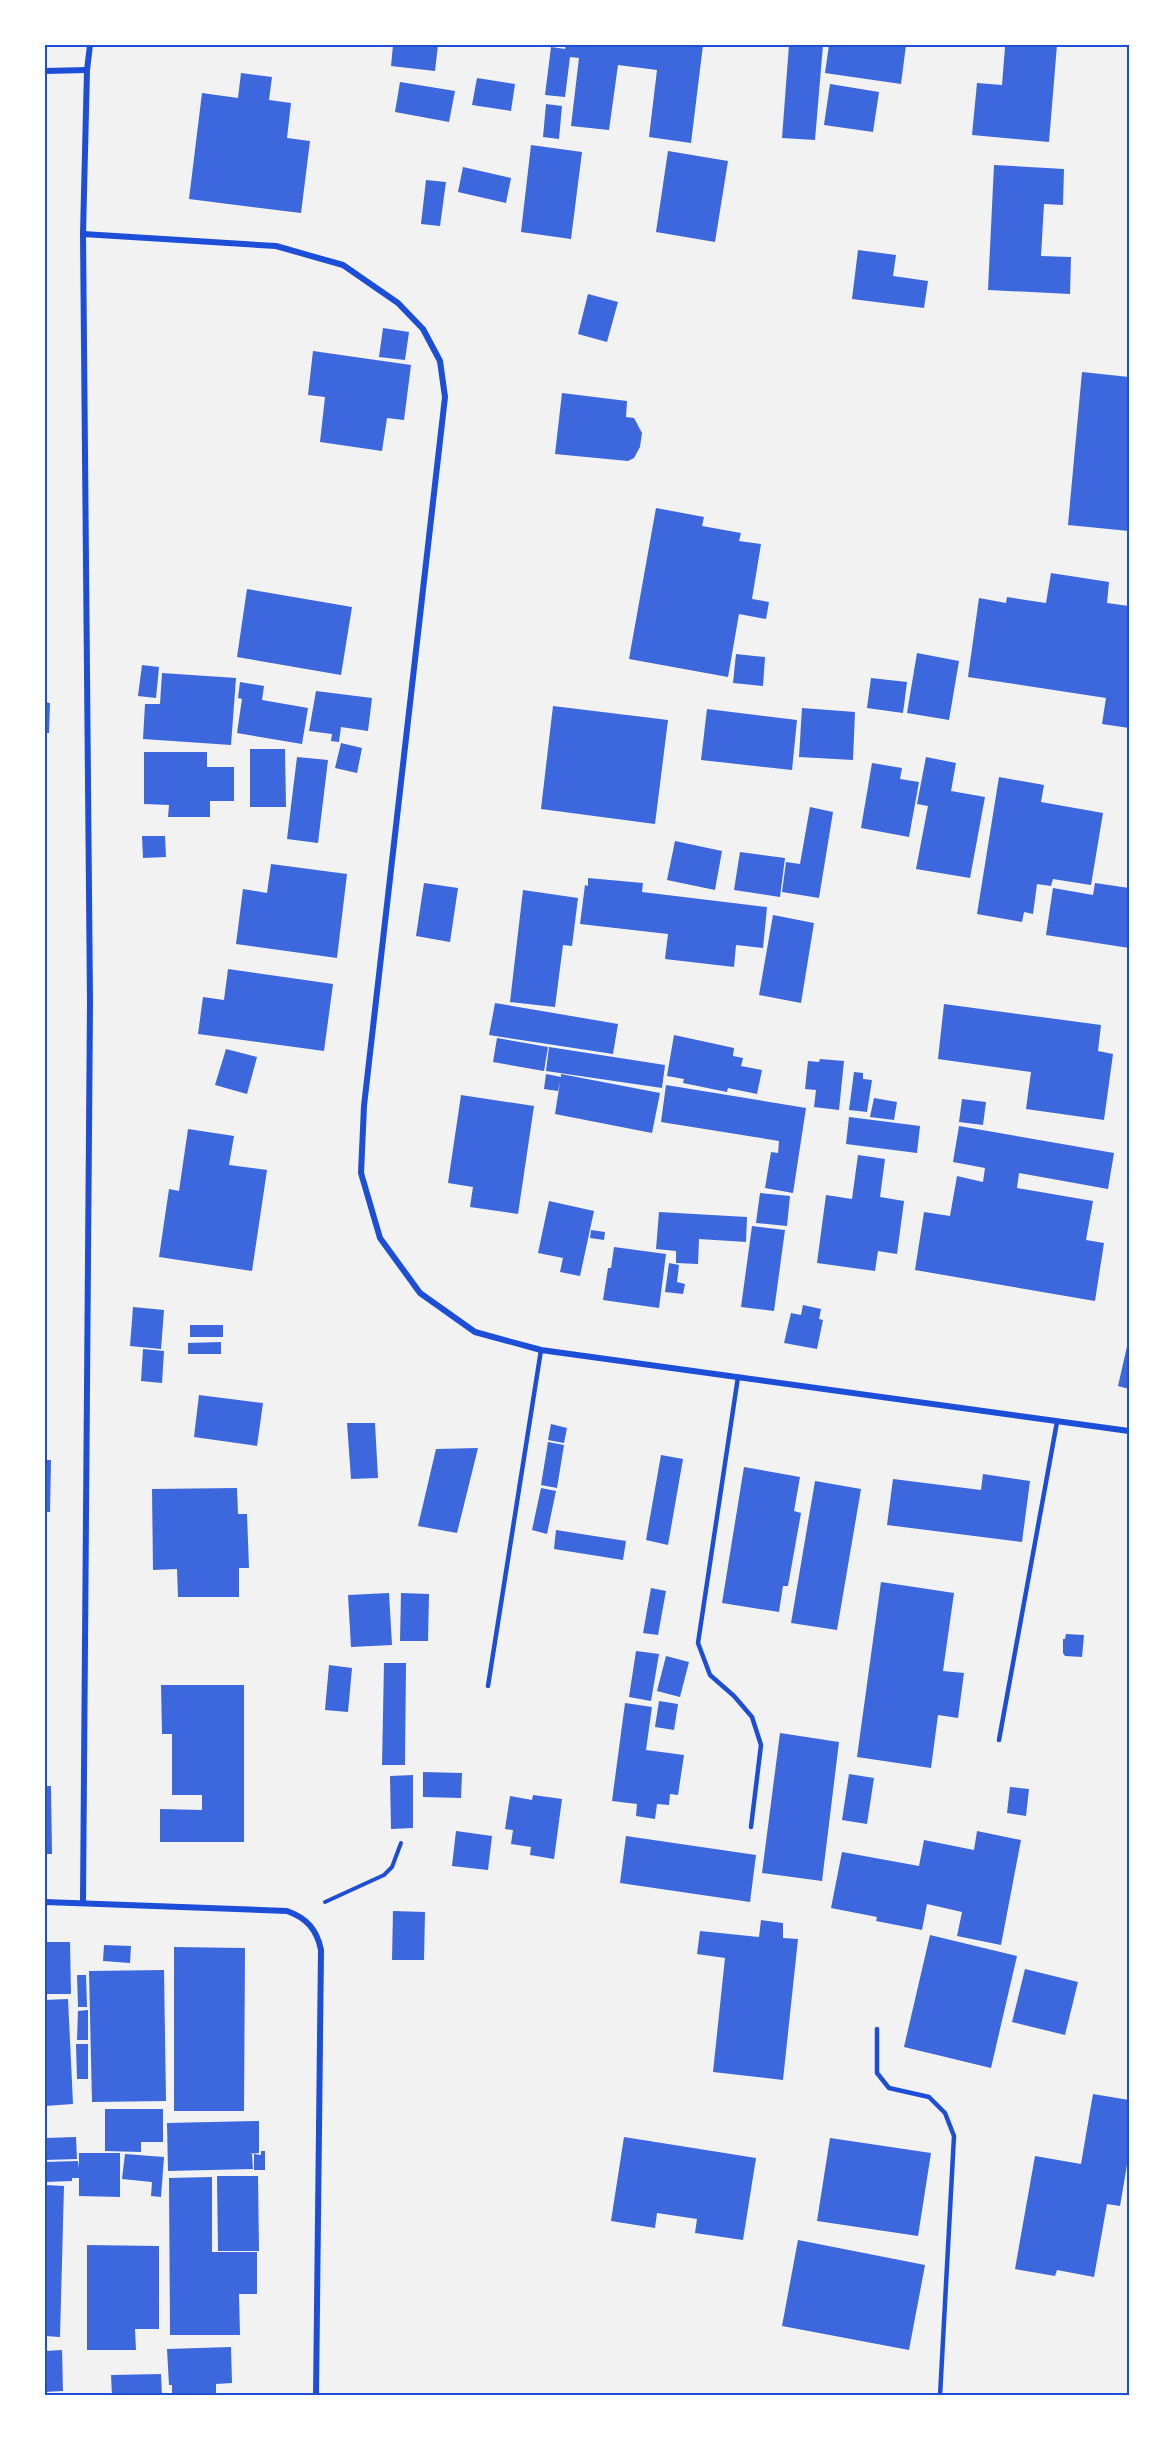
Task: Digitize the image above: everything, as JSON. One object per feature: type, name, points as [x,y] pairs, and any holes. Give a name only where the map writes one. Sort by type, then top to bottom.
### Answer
[{"type":"street","points":[[83,1901],[90,1002],[83,234],[87,70],[90,45]]},
{"type":"street","points":[[45,71],[87,70]]},
{"type":"street","points":[[83,234],[276,246],[343,265],[398,303],[423,329],[440,361],[445,397],[364,1106],[361,1173],[380,1238],[420,1293],[475,1332],[540,1350],[1129,1431]]},
{"type":"street","points":[[45,1902],[83,1901],[287,1911],[300,1916],[311,1925],[318,1937],[321,1950],[316,2396]]},
{"type":"lane","points":[[488,1686],[540,1350]]},
{"type":"lane","points":[[738,1377],[698,1643],[710,1675],[734,1696],[752,1717],[761,1745],[751,1827]]},
{"type":"lane","points":[[999,1740],[1057,1422]]},
{"type":"lane","points":[[877,2029],[877,2073],[889,2088],[928,2097],[945,2113],[954,2136],[940,2396]]},
{"type":"path","points":[[300,1916],[384,1875],[392,1867],[400,1843]]},
{"type":"building","points":[[393,45],[438,45],[435,71],[391,66]]},
{"type":"building","points":[[566,45],[703,45],[691,143],[649,137],[657,70],[618,65],[609,130],[571,126],[579,58],[570,57],[565,97],[545,95],[551,47],[565,49]]},
{"type":"building","points":[[789,45],[823,45],[815,140],[782,138]]},
{"type":"building","points":[[829,45],[906,45],[901,84],[825,73]]},
{"type":"building","points":[[998,45],[1057,45],[1049,142],[972,135],[977,83],[1002,85],[1005,47]]},
{"type":"building","points":[[241,73],[272,77],[269,100],[291,103],[287,138],[310,141],[301,213],[189,199],[202,93],[238,98]]},
{"type":"building","points":[[477,78],[515,84],[511,111],[472,105]]},
{"type":"building","points":[[400,82],[455,91],[449,122],[395,112]]},
{"type":"building","points":[[830,84],[879,92],[873,132],[824,125]]},
{"type":"building","points":[[546,104],[562,106],[559,139],[543,137]]},
{"type":"building","points":[[531,145],[582,152],[571,239],[521,232]]},
{"type":"building","points":[[668,151],[728,161],[715,242],[656,232]]},
{"type":"building","points":[[994,165],[1064,169],[1063,205],[1044,204],[1041,256],[1071,257],[1070,294],[988,290]]},
{"type":"building","points":[[463,167],[511,178],[506,203],[458,192]]},
{"type":"building","points":[[426,180],[446,182],[440,226],[421,224]]},
{"type":"building","points":[[858,250],[896,255],[893,276],[928,281],[924,308],[852,299]]},
{"type":"building","points":[[588,294],[618,302],[607,342],[578,334]]},
{"type":"building","points":[[383,328],[409,332],[405,360],[379,357]]},
{"type":"building","points":[[313,351],[411,365],[404,420],[387,418],[382,451],[320,442],[325,397],[308,395]]},
{"type":"building","points":[[1082,372],[1129,377],[1129,531],[1068,525]]},
{"type":"building","points":[[562,393],[627,401],[626,417],[634,418],[642,433],[640,447],[634,458],[628,461],[555,454]]},
{"type":"building","points":[[656,508],[704,517],[702,526],[741,533],[739,541],[761,544],[752,599],[769,602],[766,619],[739,614],[728,677],[629,659]]},
{"type":"building","points":[[1051,573],[1109,582],[1107,603],[1129,606],[1129,728],[1102,724],[1106,698],[968,677],[979,598],[1006,603],[1007,597],[1046,603]]},
{"type":"building","points":[[247,589],[352,607],[341,675],[237,657]]},
{"type":"building","points":[[917,653],[959,661],[949,720],[907,713]]},
{"type":"building","points":[[736,654],[765,657],[763,686],[733,683]]},
{"type":"building","points":[[142,665],[159,667],[156,698],[138,696]]},
{"type":"building","points":[[162,673],[236,678],[231,745],[143,739],[145,704],[160,704]]},
{"type":"building","points":[[871,678],[907,682],[903,713],[867,708]]},
{"type":"building","points":[[240,682],[264,686],[262,700],[308,708],[302,744],[237,733],[242,699],[238,698]]},
{"type":"building","points":[[316,691],[372,698],[368,731],[341,727],[339,742],[331,741],[332,734],[309,731]]},
{"type":"building","points":[[45,702],[50,703],[49,733],[45,733]]},
{"type":"building","points":[[553,706],[668,720],[655,824],[541,809]]},
{"type":"building","points":[[802,708],[855,712],[853,760],[799,757]]},
{"type":"building","points":[[707,709],[797,720],[792,770],[701,760]]},
{"type":"building","points":[[341,743],[362,748],[357,773],[335,768]]},
{"type":"building","points":[[250,749],[285,749],[286,807],[250,807]]},
{"type":"building","points":[[144,752],[207,752],[207,767],[234,767],[234,801],[210,801],[210,817],[168,817],[169,805],[144,804]]},
{"type":"building","points":[[297,757],[328,760],[318,843],[287,839]]},
{"type":"building","points":[[926,757],[956,763],[951,791],[985,797],[970,878],[916,869],[928,806],[917,804]]},
{"type":"building","points":[[872,763],[902,768],[900,779],[919,782],[909,837],[861,828]]},
{"type":"building","points":[[999,777],[1044,785],[1041,802],[1103,813],[1091,885],[1053,879],[1051,886],[1037,884],[1033,914],[1024,912],[1022,922],[977,914]]},
{"type":"building","points":[[810,807],[833,812],[819,898],[782,892],[786,862],[800,864]]},
{"type":"building","points":[[142,836],[165,836],[166,857],[143,858]]},
{"type":"building","points":[[675,841],[722,851],[715,890],[667,880]]},
{"type":"building","points":[[740,852],[785,858],[780,897],[734,890]]},
{"type":"building","points":[[271,864],[347,874],[337,958],[236,944],[243,889],[267,893]]},
{"type":"building","points":[[588,878],[643,883],[642,892],[767,907],[763,948],[736,945],[734,967],[665,959],[668,934],[580,924]]},
{"type":"building","points":[[424,883],[458,888],[450,942],[416,936]]},
{"type":"building","points":[[1095,883],[1129,888],[1129,948],[1046,935],[1053,888],[1093,895]]},
{"type":"building","points":[[523,890],[578,898],[572,946],[563,945],[555,1007],[510,1002]]},
{"type":"building","points":[[773,915],[814,923],[801,1003],[759,995]]},
{"type":"building","points":[[228,969],[333,984],[324,1051],[198,1034],[203,997],[224,1000]]},
{"type":"building","points":[[495,1003],[618,1024],[613,1054],[489,1035]]},
{"type":"building","points":[[944,1004],[1101,1025],[1098,1051],[1113,1054],[1104,1120],[1026,1109],[1031,1072],[938,1059]]},
{"type":"building","points":[[674,1035],[734,1048],[733,1056],[743,1058],[741,1066],[762,1070],[757,1094],[728,1088],[727,1092],[683,1083],[684,1079],[667,1076]]},
{"type":"building","points":[[497,1038],[548,1047],[544,1071],[493,1062]]},
{"type":"building","points":[[549,1047],[665,1065],[662,1088],[546,1071]]},
{"type":"building","points":[[226,1049],[257,1057],[247,1094],[215,1085]]},
{"type":"building","points":[[820,1059],[844,1061],[839,1110],[814,1107],[816,1090],[805,1089],[808,1061],[819,1062]]},
{"type":"building","points":[[854,1072],[863,1073],[863,1079],[872,1080],[867,1112],[849,1110]]},
{"type":"building","points":[[546,1074],[561,1077],[561,1074],[660,1093],[652,1133],[555,1114],[560,1082],[558,1091],[544,1089]]},
{"type":"building","points":[[666,1085],[806,1108],[793,1193],[765,1188],[771,1152],[778,1153],[779,1141],[661,1122]]},
{"type":"building","points":[[461,1095],[534,1106],[518,1214],[470,1207],[473,1187],[448,1183]]},
{"type":"building","points":[[874,1098],[897,1102],[894,1120],[870,1117]]},
{"type":"building","points":[[962,1099],[986,1102],[983,1125],[959,1122]]},
{"type":"building","points":[[849,1117],[920,1126],[917,1153],[846,1144]]},
{"type":"building","points":[[959,1126],[1114,1153],[1108,1189],[1019,1173],[1017,1188],[1093,1201],[1086,1240],[1104,1243],[1095,1301],[915,1270],[924,1212],[950,1216],[957,1176],[983,1182],[985,1168],[953,1162]]},
{"type":"building","points":[[188,1129],[234,1136],[229,1165],[267,1170],[252,1271],[159,1257],[169,1189],[179,1191]]},
{"type":"building","points":[[858,1155],[885,1159],[880,1197],[904,1201],[897,1254],[878,1251],[875,1271],[817,1263],[826,1195],[852,1199]]},
{"type":"building","points":[[760,1193],[790,1196],[787,1226],[756,1223]]},
{"type":"building","points":[[549,1201],[594,1211],[580,1276],[560,1272],[563,1258],[538,1253]]},
{"type":"building","points":[[659,1212],[747,1217],[746,1242],[699,1239],[698,1264],[676,1263],[676,1251],[656,1249]]},
{"type":"building","points":[[752,1226],[785,1230],[774,1311],[741,1307]]},
{"type":"building","points":[[591,1230],[605,1232],[604,1240],[590,1238]]},
{"type":"building","points":[[614,1247],[666,1254],[659,1308],[603,1300]]},
{"type":"building","points":[[669,1263],[679,1265],[677,1282],[685,1284],[683,1294],[665,1292]]},
{"type":"building","points":[[803,1305],[821,1309],[819,1319],[823,1320],[817,1349],[784,1343],[791,1313],[801,1315]]},
{"type":"building","points":[[133,1307],[164,1310],[161,1349],[130,1346]]},
{"type":"building","points":[[190,1325],[223,1325],[223,1337],[190,1337]]},
{"type":"building","points":[[221,1342],[221,1354],[188,1354],[188,1343]]},
{"type":"building","points":[[1129,1342],[1129,1389],[1118,1386]]},
{"type":"building","points":[[143,1349],[164,1351],[162,1383],[141,1381]]},
{"type":"building","points":[[199,1395],[263,1403],[257,1446],[194,1437]]},
{"type":"building","points":[[347,1423],[375,1423],[378,1478],[351,1479]]},
{"type":"building","points":[[551,1424],[567,1428],[564,1443],[548,1440]]},
{"type":"building","points":[[548,1442],[564,1445],[557,1488],[541,1485]]},
{"type":"building","points":[[478,1448],[457,1533],[418,1526],[436,1449]]},
{"type":"building","points":[[661,1455],[683,1459],[668,1545],[646,1540]]},
{"type":"building","points":[[45,1460],[51,1460],[50,1512],[45,1512]]},
{"type":"building","points":[[744,1467],[800,1477],[794,1511],[801,1513],[788,1586],[783,1586],[779,1612],[722,1603]]},
{"type":"building","points":[[983,1474],[1030,1481],[1022,1542],[887,1525],[893,1479],[981,1490]]},
{"type":"building","points":[[815,1481],[861,1489],[837,1630],[791,1623]]},
{"type":"building","points":[[237,1488],[238,1514],[247,1514],[249,1568],[239,1568],[239,1597],[178,1597],[177,1569],[153,1570],[152,1489]]},
{"type":"building","points":[[541,1488],[556,1491],[547,1534],[532,1530]]},
{"type":"building","points":[[556,1530],[626,1541],[623,1560],[554,1549]]},
{"type":"building","points":[[881,1582],[954,1593],[943,1671],[964,1673],[958,1718],[938,1715],[931,1768],[857,1757]]},
{"type":"building","points":[[651,1588],[666,1591],[658,1635],[643,1633]]},
{"type":"building","points":[[389,1593],[392,1645],[351,1647],[348,1595]]},
{"type":"building","points":[[401,1593],[429,1594],[428,1641],[400,1641]]},
{"type":"building","points":[[1066,1634],[1084,1635],[1082,1657],[1065,1656],[1063,1639]]},
{"type":"building","points":[[636,1651],[659,1654],[651,1701],[629,1697]]},
{"type":"building","points":[[666,1656],[689,1662],[680,1697],[657,1691]]},
{"type":"building","points":[[384,1663],[406,1663],[405,1765],[382,1765]]},
{"type":"building","points":[[329,1665],[352,1668],[348,1712],[325,1710]]},
{"type":"building","points":[[161,1685],[244,1685],[244,1842],[160,1842],[160,1809],[202,1810],[202,1795],[172,1795],[172,1734],[162,1734]]},
{"type":"building","points":[[659,1701],[678,1704],[674,1730],[655,1727]]},
{"type":"building","points":[[625,1703],[652,1707],[646,1750],[684,1755],[678,1795],[670,1794],[669,1805],[657,1804],[655,1819],[636,1816],[637,1804],[612,1801]]},
{"type":"building","points":[[780,1733],[839,1742],[822,1881],[762,1873]]},
{"type":"building","points":[[423,1772],[462,1773],[461,1798],[423,1797]]},
{"type":"building","points":[[849,1774],[874,1778],[867,1824],[842,1820]]},
{"type":"building","points":[[413,1775],[413,1828],[391,1829],[390,1776]]},
{"type":"building","points":[[45,1786],[51,1786],[52,1854],[45,1854]]},
{"type":"building","points":[[1010,1787],[1029,1789],[1026,1816],[1007,1813]]},
{"type":"building","points":[[533,1795],[562,1799],[554,1859],[530,1855],[531,1847],[511,1844],[513,1830],[505,1829],[510,1796],[532,1800]]},
{"type":"building","points":[[456,1831],[492,1836],[488,1870],[452,1866]]},
{"type":"building","points":[[977,1831],[1021,1840],[1001,1945],[957,1936],[962,1912],[927,1904],[922,1930],[876,1921],[877,1917],[831,1908],[842,1852],[919,1866],[924,1840],[974,1850]]},
{"type":"building","points":[[626,1836],[756,1855],[750,1902],[620,1883]]},
{"type":"building","points":[[393,1911],[425,1912],[424,1960],[392,1960]]},
{"type":"building","points":[[761,1920],[783,1923],[783,1938],[798,1939],[783,2080],[713,2072],[725,1958],[697,1954],[700,1931],[759,1937]]},
{"type":"building","points":[[930,1935],[1017,1956],[991,2068],[904,2047]]},
{"type":"building","points":[[45,1942],[70,1942],[71,1994],[45,1994]]},
{"type":"building","points":[[104,1945],[131,1946],[130,1963],[103,1961]]},
{"type":"building","points":[[174,1947],[245,1948],[244,2111],[174,2111]]},
{"type":"building","points":[[1025,1969],[1078,1982],[1065,2035],[1012,2022]]},
{"type":"building","points":[[164,1970],[166,2101],[92,2102],[89,1971]]},
{"type":"building","points":[[77,1975],[86,1975],[87,2007],[78,2007]]},
{"type":"building","points":[[68,1999],[73,2104],[45,2106],[45,2000]]},
{"type":"building","points":[[88,2010],[88,2040],[77,2040],[78,2011]]},
{"type":"building","points":[[76,2044],[88,2044],[88,2079],[77,2079]]},
{"type":"building","points":[[1093,2094],[1129,2100],[1129,2153],[1120,2206],[1107,2204],[1094,2277],[1057,2270],[1055,2276],[1015,2269],[1035,2156],[1081,2164]]},
{"type":"building","points":[[105,2109],[163,2109],[163,2142],[141,2142],[141,2152],[105,2151]]},
{"type":"building","points":[[259,2121],[259,2153],[248,2154],[252,2154],[253,2169],[168,2171],[167,2123]]},
{"type":"building","points":[[76,2137],[77,2159],[45,2160],[45,2138]]},
{"type":"building","points":[[624,2137],[756,2158],[743,2240],[695,2233],[697,2219],[657,2213],[655,2228],[611,2221]]},
{"type":"building","points":[[830,2138],[931,2153],[918,2236],[817,2221]]},
{"type":"building","points":[[261,2151],[265,2151],[265,2170],[254,2170],[254,2154],[261,2155]]},
{"type":"building","points":[[79,2153],[120,2153],[120,2197],[79,2196],[79,2178],[72,2178],[72,2181],[45,2182],[45,2162],[78,2161],[79,2168]]},
{"type":"building","points":[[125,2154],[164,2157],[161,2197],[151,2196],[152,2182],[122,2179]]},
{"type":"building","points":[[217,2176],[258,2176],[259,2251],[218,2251]]},
{"type":"building","points":[[212,2177],[212,2252],[257,2252],[257,2294],[239,2294],[240,2335],[170,2335],[169,2178]]},
{"type":"building","points":[[45,2185],[64,2186],[60,2337],[45,2336]]},
{"type":"building","points":[[798,2240],[925,2265],[909,2350],[782,2326]]},
{"type":"building","points":[[87,2245],[159,2246],[159,2329],[135,2329],[136,2350],[87,2350]]},
{"type":"building","points":[[231,2347],[232,2383],[216,2384],[216,2396],[172,2396],[172,2385],[169,2385],[167,2349]]},
{"type":"building","points":[[62,2350],[63,2391],[45,2392],[45,2351]]},
{"type":"building","points":[[161,2374],[162,2396],[112,2396],[111,2375]]}]
